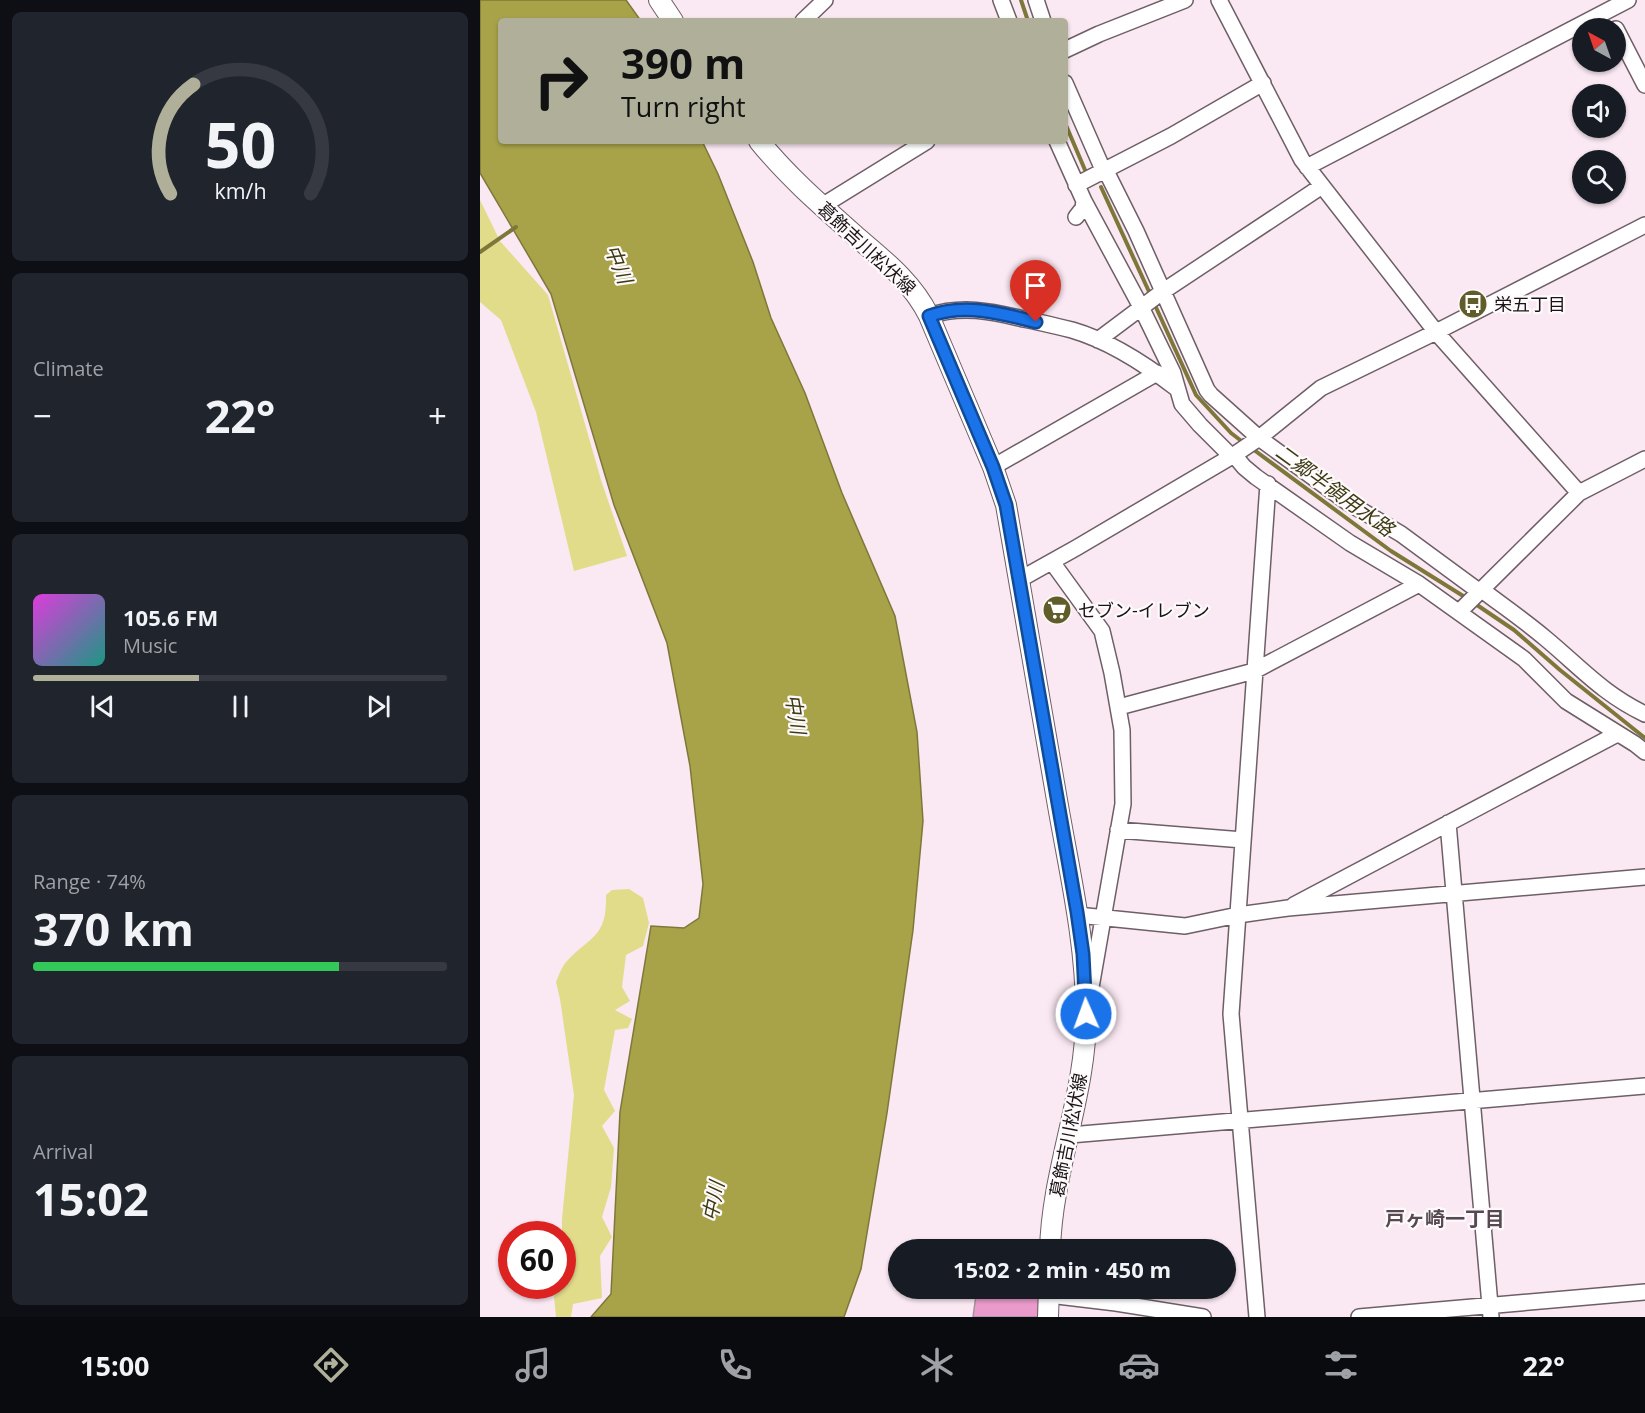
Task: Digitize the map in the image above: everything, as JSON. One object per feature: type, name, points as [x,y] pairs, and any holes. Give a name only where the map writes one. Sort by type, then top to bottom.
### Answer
[{"type":"main road","points":[[659,0],[672,18]]},
{"type":"main road","name":"葛飾吉川松伏線","points":[[762,144],[792,178],[906,281],[916,293],[929,316],[993,467],[1006,505],[1077,915],[1085,982],[1086,1014],[1080,1076],[1056,1196],[1051,1239]]},
{"type":"main road","points":[[1048,1317],[1049,1299]]},
{"type":"street","points":[[806,18],[825,0]]},
{"type":"street","points":[[1001,0],[1008,18]]},
{"type":"street","points":[[1036,0],[1042,18]]},
{"type":"street","points":[[1068,49],[1185,0]]},
{"type":"street","points":[[1219,0],[1307,167],[1436,332],[1579,493]]},
{"type":"street","points":[[1307,167],[1603,6],[1628,0]]},
{"type":"street","points":[[1626,50],[1645,85]]},
{"type":"street","points":[[1076,185],[1263,83]]},
{"type":"street","points":[[1068,90],[1105,171],[1136,231],[1207,390],[1259,438],[1347,501],[1401,534],[1545,638],[1596,685],[1621,702],[1645,714]]},
{"type":"street","points":[[822,206],[922,144]]},
{"type":"street","points":[[1058,144],[1084,201],[1141,307],[1173,373],[1182,404],[1189,413],[1244,467],[1350,543],[1419,584],[1524,659],[1566,701],[1617,734],[1642,744]]},
{"type":"street","points":[[1098,340],[1162,292],[1322,186]]},
{"type":"street","points":[[1076,217],[1083,208],[1084,201]]},
{"type":"street","points":[[1019,579],[1233,456],[1321,388],[1645,225]]},
{"type":"street","points":[[929,316],[946,311],[979,309],[1074,331],[1098,340],[1143,363],[1176,388]]},
{"type":"street","points":[[993,467],[1156,373]]},
{"type":"street","points":[[1459,612],[1579,493],[1645,459]]},
{"type":"street","points":[[1257,1317],[1232,1014],[1268,484]]},
{"type":"street","points":[[1052,562],[1102,631],[1119,706],[1122,730],[1123,804],[1086,1014]]},
{"type":"street","points":[[1119,706],[1254,671],[1419,584]]},
{"type":"street","points":[[1288,908],[1617,734]]},
{"type":"street","points":[[1448,823],[1490,1311]]},
{"type":"street","points":[[1118,830],[1243,840]]},
{"type":"street","points":[[1077,915],[1185,926],[1288,908],[1645,877]]},
{"type":"street","points":[[1070,1135],[1645,1086]]},
{"type":"street","points":[[1359,1317],[1490,1311],[1645,1292]]},
{"type":"street","points":[[1096,1299],[1203,1317]]},
{"type":"shaded area","points":[[480,200],[500,241],[548,295],[601,480],[627,556],[574,571],[536,412],[501,320],[480,302]]},
{"type":"shaded area","points":[[629,889],[643,898],[649,923],[643,946],[626,955],[622,987],[630,1001],[615,1010],[632,1019],[628,1028],[615,1030],[604,1090],[615,1111],[602,1126],[614,1148],[611,1187],[602,1217],[612,1237],[600,1256],[602,1298],[573,1304],[571,1317],[556,1317],[554,1299],[576,1299],[576,1221],[562,1221],[574,1095],[556,982],[565,963],[591,940],[601,927],[606,909],[606,895],[612,890]]},
{"type":"water","name":"中川","points":[[480,0],[626,0],[639,18],[498,18],[498,144],[703,144],[753,262],[771,318],[805,393],[842,493],[895,616],[917,732],[923,821],[913,930],[887,1113],[861,1269],[844,1317],[591,1317],[611,1294],[620,1112],[651,926],[684,928],[699,918],[703,884],[690,766],[667,643],[614,505],[551,294],[480,173]]},
{"type":"building","points":[[975,1299],[1039,1299],[1038,1317],[973,1317]]},
{"type":"waterway","name":"二郷半領用水路","points":[[1021,0],[1027,18]]},
{"type":"waterway","name":"二郷半領用水路","points":[[1068,130],[1085,170]]},
{"type":"waterway","name":"二郷半領用水路","points":[[1101,187],[1151,296]]},
{"type":"waterway","points":[[480,252],[516,227]]},
{"type":"waterway","name":"二郷半領用水路","points":[[1154,303],[1196,395],[1231,433],[1244,443]]},
{"type":"waterway","name":"二郷半領用水路","points":[[1250,447],[1391,551],[1468,599]]},
{"type":"waterway","name":"二郷半領用水路","points":[[1474,603],[1514,630],[1645,738]]},
{"type":"place","name":"栄五丁目","points":[[1473,304]]},
{"type":"place","name":"セブン-イレブン","points":[[1057,610]]},
{"type":"district","name":"戸ヶ崎一丁目","points":[[1445,1218]]},
{"type":"route","points":[[1036,322],[979,309],[946,311],[929,316],[993,467],[1006,505],[1077,912],[1083,954],[1086,1014]]}]
